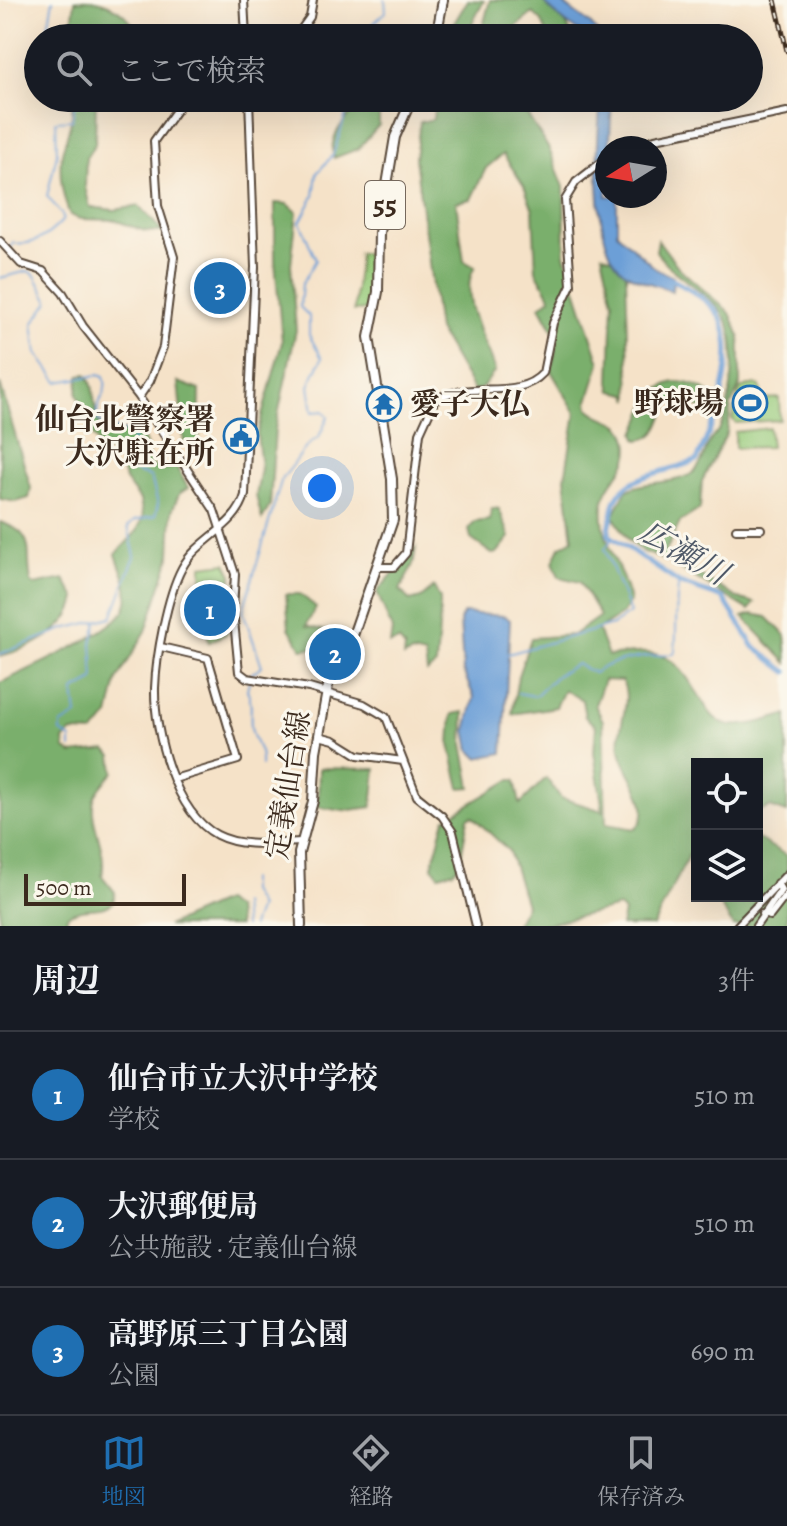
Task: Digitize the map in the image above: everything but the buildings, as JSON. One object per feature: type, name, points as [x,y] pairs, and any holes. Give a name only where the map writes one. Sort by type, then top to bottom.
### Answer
[{"type":"main road","points":[[439,24],[443,0]]},
{"type":"main road","name":"定義仙台線","points":[[301,926],[297,842],[313,801],[319,736],[330,678],[350,644],[392,529],[395,505],[369,337],[378,292],[379,233],[395,137],[406,112]]},
{"type":"street","points":[[244,0],[245,24]]},
{"type":"street","points":[[306,24],[313,0]]},
{"type":"street","points":[[139,397],[150,381],[163,347],[174,257],[158,206],[154,141],[175,112]]},
{"type":"street","points":[[249,112],[255,267],[245,495],[240,510],[182,568],[161,647],[155,701],[174,779],[187,810],[217,835],[239,842],[297,842]]},
{"type":"street","points":[[667,137],[787,112]]},
{"type":"street","points":[[376,567],[394,567],[406,553],[420,433],[435,400],[463,390],[523,384],[543,373],[553,323],[570,292],[563,212],[567,195],[576,182],[595,167]]},
{"type":"street","points":[[0,241],[21,264],[47,274],[139,397],[211,504],[235,574],[233,610],[238,668],[250,678],[327,692],[381,712],[390,723],[417,796],[442,816],[453,832],[476,926]]},
{"type":"street","points":[[736,529],[761,529]]},
{"type":"street","points":[[161,647],[208,658],[238,760],[174,779]]},
{"type":"street","points":[[319,736],[334,740],[356,755],[403,761]]},
{"type":"street","points":[[737,926],[752,915],[787,874]]},
{"type":"street","points":[[756,926],[781,890],[777,883]]},
{"type":"street","points":[[762,914],[770,916],[787,894]]},
{"type":"green space","points":[[468,0],[484,1],[472,24],[453,24]]},
{"type":"green space","points":[[490,0],[555,0],[566,24],[543,24],[533,13],[519,24],[484,24]]},
{"type":"green space","points":[[75,1],[93,1],[110,6],[125,15],[132,24],[72,24]]},
{"type":"green space","points":[[72,112],[96,112],[95,144],[86,158],[85,187],[90,207],[114,210],[139,206],[163,232],[145,231],[114,220],[80,219],[70,215],[62,188],[61,166]]},
{"type":"green space","points":[[352,112],[379,112],[379,125],[358,149],[334,158],[334,141]]},
{"type":"green space","points":[[434,112],[525,112],[549,149],[564,187],[565,254],[600,363],[588,401],[589,408],[620,426],[629,447],[628,457],[609,488],[603,505],[608,543],[630,602],[622,614],[598,630],[608,656],[643,653],[666,658],[684,673],[712,715],[725,724],[748,724],[787,715],[787,813],[770,807],[763,810],[763,758],[691,758],[691,853],[653,926],[621,926],[624,912],[619,907],[538,926],[515,926],[526,905],[509,851],[472,816],[468,818],[460,863],[454,871],[439,875],[432,866],[445,819],[510,780],[515,780],[520,804],[546,778],[561,798],[603,811],[594,752],[596,726],[585,717],[582,700],[564,690],[556,707],[512,714],[518,676],[531,638],[573,635],[600,616],[580,582],[559,577],[553,562],[560,547],[573,539],[565,478],[576,413],[551,371],[558,339],[540,306],[551,298],[536,271],[533,210],[524,186],[503,154],[486,168],[471,199],[456,202],[464,261],[475,267],[470,278],[471,304],[495,371],[482,388],[474,391],[438,330],[415,158],[420,122],[433,119]],"holes":[[[604,680],[622,681],[626,698],[620,735],[621,754],[639,792],[643,811],[635,829],[606,824],[603,721],[595,705]]]},
{"type":"green space","points":[[275,203],[288,204],[297,212],[291,265],[296,330],[275,429],[270,506],[262,519],[256,496],[261,468],[257,434],[282,342],[275,261]]},
{"type":"green space","points":[[658,240],[679,268],[730,313],[740,336],[740,385],[731,405],[727,433],[702,481],[700,509],[680,522],[665,553],[737,598],[755,603],[749,610],[669,562],[642,551],[628,539],[613,516],[626,491],[641,485],[676,480],[695,471],[720,428],[730,389],[733,342],[726,319],[710,300],[663,260],[656,251]]},
{"type":"green space","points":[[359,253],[366,253],[370,289],[368,310],[354,311]]},
{"type":"green space","points":[[602,254],[620,261],[626,274],[630,400],[627,394],[612,391],[610,382],[613,301]]},
{"type":"green space","points":[[206,266],[235,269],[233,301],[218,302],[206,293]]},
{"type":"green space","points":[[86,374],[92,385],[100,426],[130,435],[141,433],[150,463],[160,469],[176,466],[188,488],[179,494],[172,511],[170,557],[146,631],[117,680],[109,716],[93,733],[72,732],[64,740],[65,749],[72,754],[106,750],[112,756],[114,772],[97,792],[93,808],[102,856],[102,876],[115,892],[113,903],[72,913],[67,916],[66,926],[0,926],[0,683],[87,640],[117,619],[125,609],[128,595],[116,554],[137,531],[143,517],[140,500],[125,480],[119,457],[100,446],[92,435],[77,394],[79,376]]},
{"type":"green space","points":[[178,382],[200,390],[199,443],[184,443]]},
{"type":"green space","points":[[674,382],[691,384],[706,391],[715,399],[715,411],[675,399],[669,404],[653,434],[638,440],[635,433],[648,402],[658,390]]},
{"type":"green space","points":[[0,384],[31,488],[29,498],[16,502],[0,499]]},
{"type":"green space","name":"野球場","points":[[754,384],[760,386],[762,399],[779,398],[780,420],[736,423],[732,419],[740,389]]},
{"type":"green space","points":[[769,428],[771,447],[735,448],[735,432]]},
{"type":"green space","points":[[492,508],[499,509],[510,537],[497,553],[492,554],[471,539],[469,529],[475,522],[490,520]]},
{"type":"green space","points":[[0,522],[25,538],[34,585],[64,579],[76,598],[66,620],[47,637],[24,649],[0,656]]},
{"type":"green space","points":[[416,547],[413,565],[400,590],[410,601],[421,598],[434,587],[440,599],[436,665],[427,672],[425,656],[412,653],[404,657],[405,648],[399,641],[390,644],[392,630],[377,592]]},
{"type":"green space","points":[[226,563],[232,575],[229,596],[203,598],[202,566]]},
{"type":"green space","points":[[286,594],[300,594],[316,607],[306,626],[330,632],[323,647],[302,649],[289,628]]},
{"type":"green space","points":[[219,605],[226,609],[227,633],[209,642],[202,614],[208,607]]},
{"type":"green space","points":[[752,614],[767,617],[785,635],[787,663],[743,617]]},
{"type":"green space","points":[[464,712],[463,744],[471,787],[460,788],[450,745],[452,714]]},
{"type":"green space","points":[[319,768],[376,769],[372,807],[343,811],[318,807]]},
{"type":"green space","points":[[763,842],[787,856],[787,926],[733,926],[719,902],[763,902]]},
{"type":"green space","points":[[224,901],[236,909],[238,926],[167,926]]},
{"type":"water","points":[[542,0],[560,0],[589,24],[568,24]]},
{"type":"water","points":[[600,112],[611,112],[610,136],[598,136]]},
{"type":"water","points":[[600,208],[617,208],[617,233],[656,269],[673,277],[672,291],[621,269],[611,256]]},
{"type":"water","points":[[464,613],[504,616],[510,620],[503,753],[478,758],[470,750],[466,730],[474,697],[463,671],[460,620]]},
{"type":"waterway","points":[[49,24],[53,0]]},
{"type":"waterway","points":[[373,24],[386,12],[385,0]]},
{"type":"waterway","points":[[11,248],[13,243],[40,239],[62,221],[63,216],[47,196],[57,154],[56,121],[72,120],[73,112]]},
{"type":"waterway","points":[[261,765],[260,752],[251,729],[247,690],[251,674],[262,666],[243,611],[282,478],[307,446],[319,437],[328,417],[324,411],[313,412],[309,386],[322,358],[309,335],[309,316],[300,307],[302,284],[316,260],[300,222],[314,196],[317,173],[333,155],[348,112]]},
{"type":"waterway","points":[[0,278],[28,271],[34,274],[49,301],[33,324],[37,353],[58,382],[98,375],[104,377],[105,388],[98,408],[98,420],[106,426],[134,434],[127,462],[136,472],[151,477],[158,504],[155,516],[134,521],[128,527],[135,556],[112,617],[64,629],[0,654]]},
{"type":"waterway","name":"広瀬川","points":[[667,277],[704,299],[723,324],[727,343],[724,384],[697,460],[646,476],[624,488],[613,510],[609,535],[679,583],[723,598],[754,647],[787,672]]},
{"type":"waterway","points":[[508,654],[613,625],[630,613],[605,549],[612,539]]},
{"type":"waterway","points":[[518,693],[535,696],[557,675],[577,664],[594,673],[622,661],[674,654],[679,583]]},
{"type":"waterway","points":[[71,748],[71,739],[61,732],[61,725],[77,715],[74,691],[94,680],[92,643],[97,622]]},
{"type":"waterway","points":[[250,879],[250,891],[259,907],[252,926]]},
{"type":"waterway","points":[[242,904],[244,926]]},
{"type":"railway","points":[[775,0],[787,51]]},
{"type":"place","name":"高野原三丁目公園","points":[[220,288]]},
{"type":"place","name":"野球場","points":[[750,403]]},
{"type":"place","name":"愛子大仏","points":[[384,404]]},
{"type":"place","name":"仙台北警察署 大沢駐在所","points":[[241,436]]},
{"type":"place","name":"仙台市立大沢中学校","points":[[210,610]]},
{"type":"place","name":"大沢郵便局","points":[[335,654]]}]
